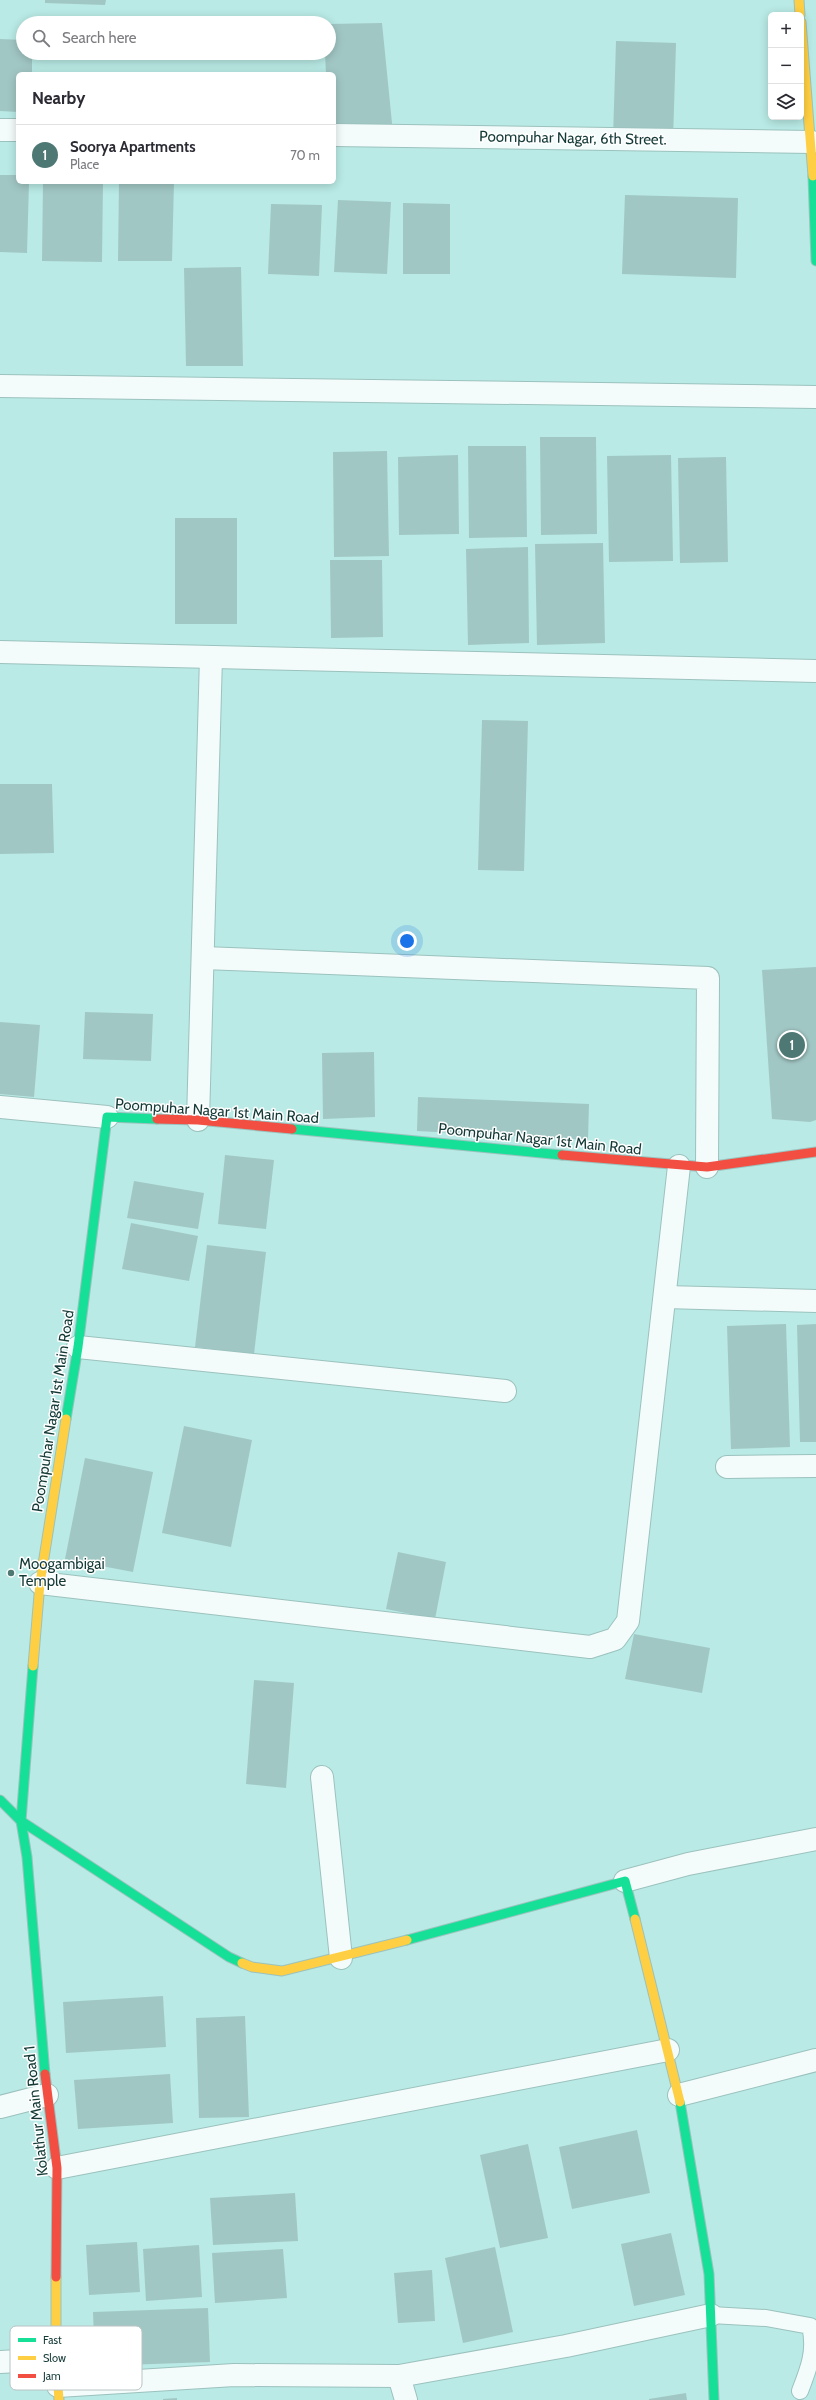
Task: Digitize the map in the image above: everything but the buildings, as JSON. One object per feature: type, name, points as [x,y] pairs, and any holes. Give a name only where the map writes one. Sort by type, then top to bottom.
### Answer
[{"type":"main road","points":[[799,0],[800,12]]},
{"type":"main road","points":[[803,48],[812,142],[816,261]]},
{"type":"main road","name":"Poompuhar Nagar 1st Main Road","points":[[21,1821],[40,1583],[78,1347],[107,1117],[198,1120],[707,1168],[816,1152]]},
{"type":"main road","points":[[0,1800],[21,1821],[229,1958],[252,1966],[282,1971],[341,1958],[625,1881],[679,2095],[709,2274],[714,2400]]},
{"type":"main road","name":"Kolathur Main Road 1","points":[[21,1821],[27,1857],[47,2095],[57,2168],[56,2326]]},
{"type":"street","points":[[0,130],[16,130]]},
{"type":"street","name":"Poompuhar Nagar, 6th Street.","points":[[336,135],[812,142]]},
{"type":"street","points":[[0,386],[816,397]]},
{"type":"street","points":[[0,652],[816,671]]},
{"type":"street","points":[[198,1120],[211,657]]},
{"type":"street","points":[[203,958],[708,978],[707,1168]]},
{"type":"street","points":[[0,1107],[107,1117]]},
{"type":"street","points":[[40,1583],[590,1646],[615,1639],[628,1621],[679,1166]]},
{"type":"street","points":[[664,1297],[816,1300]]},
{"type":"street","points":[[78,1347],[506,1391]]},
{"type":"street","points":[[727,1467],[816,1466]]},
{"type":"street","points":[[322,1777],[341,1958]]},
{"type":"street","points":[[625,1881],[688,1864],[816,1839]]},
{"type":"street","points":[[57,2168],[668,2050]]},
{"type":"street","points":[[679,2095],[816,2060]]},
{"type":"street","points":[[0,2107],[47,2095]]},
{"type":"street","points":[[142,2384],[234,2375],[399,2376],[566,2346],[711,2316]]},
{"type":"street","points":[[0,2362],[10,2361]]},
{"type":"street","points":[[399,2376],[406,2400]]},
{"type":"street","points":[[58,2393],[87,2390]]},
{"type":"lane","points":[[711,2316],[766,2318],[810,2326],[816,2339],[814,2355],[800,2392]]},
{"type":"traffic: fast","points":[[813,176],[816,261]]},
{"type":"traffic: fast","points":[[66,1419],[78,1347],[107,1117],[157,1119]]},
{"type":"traffic: fast","points":[[292,1129],[562,1155]]},
{"type":"traffic: fast","points":[[33,1666],[21,1821],[27,1857],[45,2074]]},
{"type":"traffic: fast","points":[[0,1800],[21,1821],[229,1957],[242,1963]]},
{"type":"traffic: fast","points":[[407,1940],[625,1881],[635,1919]]},
{"type":"traffic: fast","points":[[680,2102],[709,2274],[714,2400]]},
{"type":"traffic: slow","points":[[799,0],[800,12]]},
{"type":"traffic: slow","points":[[803,48],[813,176]]},
{"type":"traffic: slow","points":[[33,1666],[40,1583],[66,1419]]},
{"type":"traffic: slow","points":[[635,1919],[680,2102]]},
{"type":"traffic: slow","points":[[242,1963],[252,1967],[282,1971],[407,1940]]},
{"type":"traffic: slow","points":[[56,2277],[56,2326]]},
{"type":"traffic: slow","points":[[58,2390],[59,2400]]},
{"type":"traffic: jam","points":[[157,1119],[198,1120],[292,1129]]},
{"type":"traffic: jam","points":[[562,1155],[707,1167],[816,1152]]},
{"type":"traffic: jam","points":[[45,2074],[57,2168],[56,2277]]},
{"type":"place","name":"Soorya Apartments","points":[[792,1045]]},
{"type":"place","name":"Moogambigai Temple","points":[[11,1573]]}]
